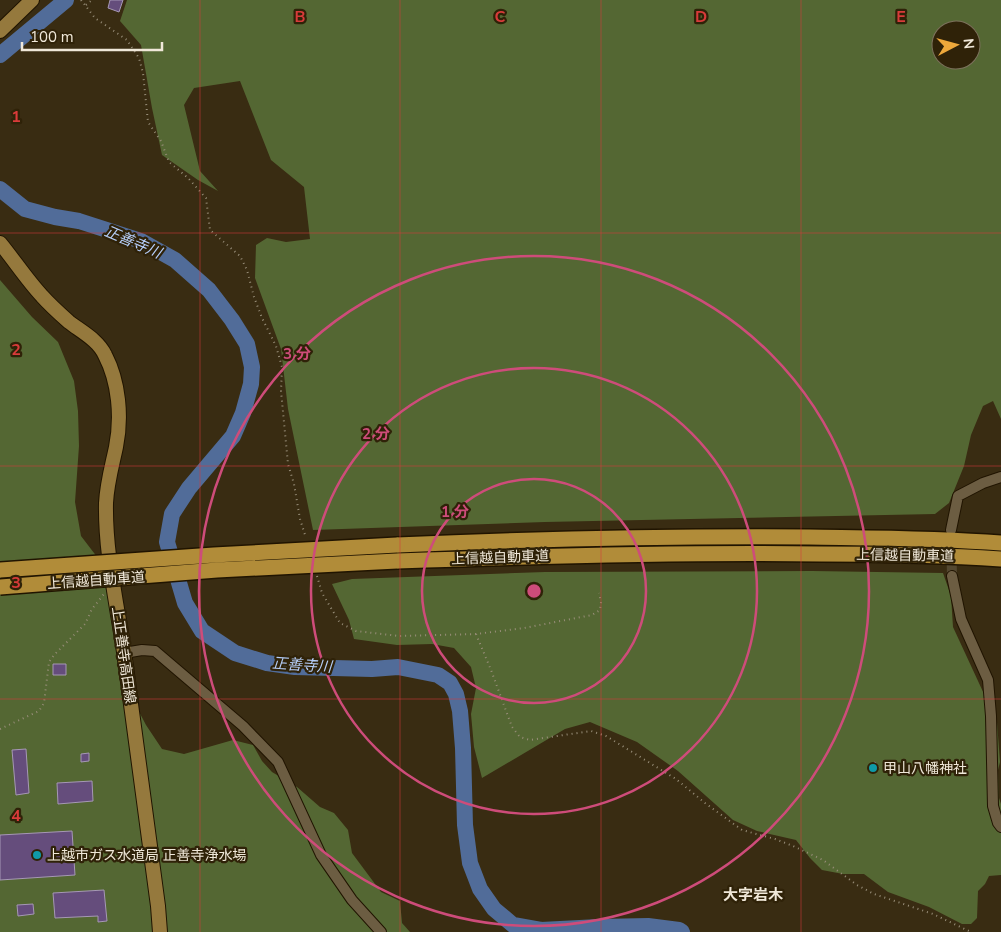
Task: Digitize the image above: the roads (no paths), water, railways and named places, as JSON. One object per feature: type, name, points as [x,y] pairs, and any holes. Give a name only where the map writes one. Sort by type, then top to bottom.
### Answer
[{"type":"highway","name":"上信越自動車道","points":[[0,570],[214,555],[397,545],[605,538],[891,538],[1001,543]]},
{"type":"highway","name":"上信越自動車道","points":[[0,587],[217,570],[397,561],[617,554],[888,554],[1001,559]]},
{"type":"main road","points":[[0,31],[32,0]]},
{"type":"main road","name":"上正善寺高田線","points":[[0,243],[42,296],[98,344],[105,354],[116,389],[119,409],[116,445],[106,501],[106,535],[124,653],[160,932]]},
{"type":"street","points":[[951,530],[958,496],[983,483],[1001,477]]},
{"type":"street","points":[[952,576],[961,619],[988,680],[991,716],[993,806],[1001,827]]},
{"type":"street","points":[[124,653],[142,650],[155,651],[243,726],[278,762],[320,855],[352,900],[381,932]]},
{"type":"waterway","name":"正善寺川","points":[[0,55],[66,0]]},
{"type":"waterway","name":"正善寺川","points":[[0,189],[25,209],[79,221],[141,241],[175,260],[209,290],[232,320],[247,344],[252,367],[251,384],[243,413],[233,436],[189,488],[172,514],[167,542],[185,603],[202,631],[235,653],[267,663],[295,667],[372,669],[398,667],[438,675],[450,683],[456,694],[460,711],[465,825],[470,863],[480,889],[494,909],[513,925],[541,930],[648,926],[682,932]]},
{"type":"tunnel","points":[[951,534],[952,576]]},
{"type":"place","name":"甲山八幡神社","points":[[873,768]]},
{"type":"place","name":"上越市ガス水道局 正善寺浄水場","points":[[37,855]]},
{"type":"district","name":"大字岩木","points":[[753,895]]}]
